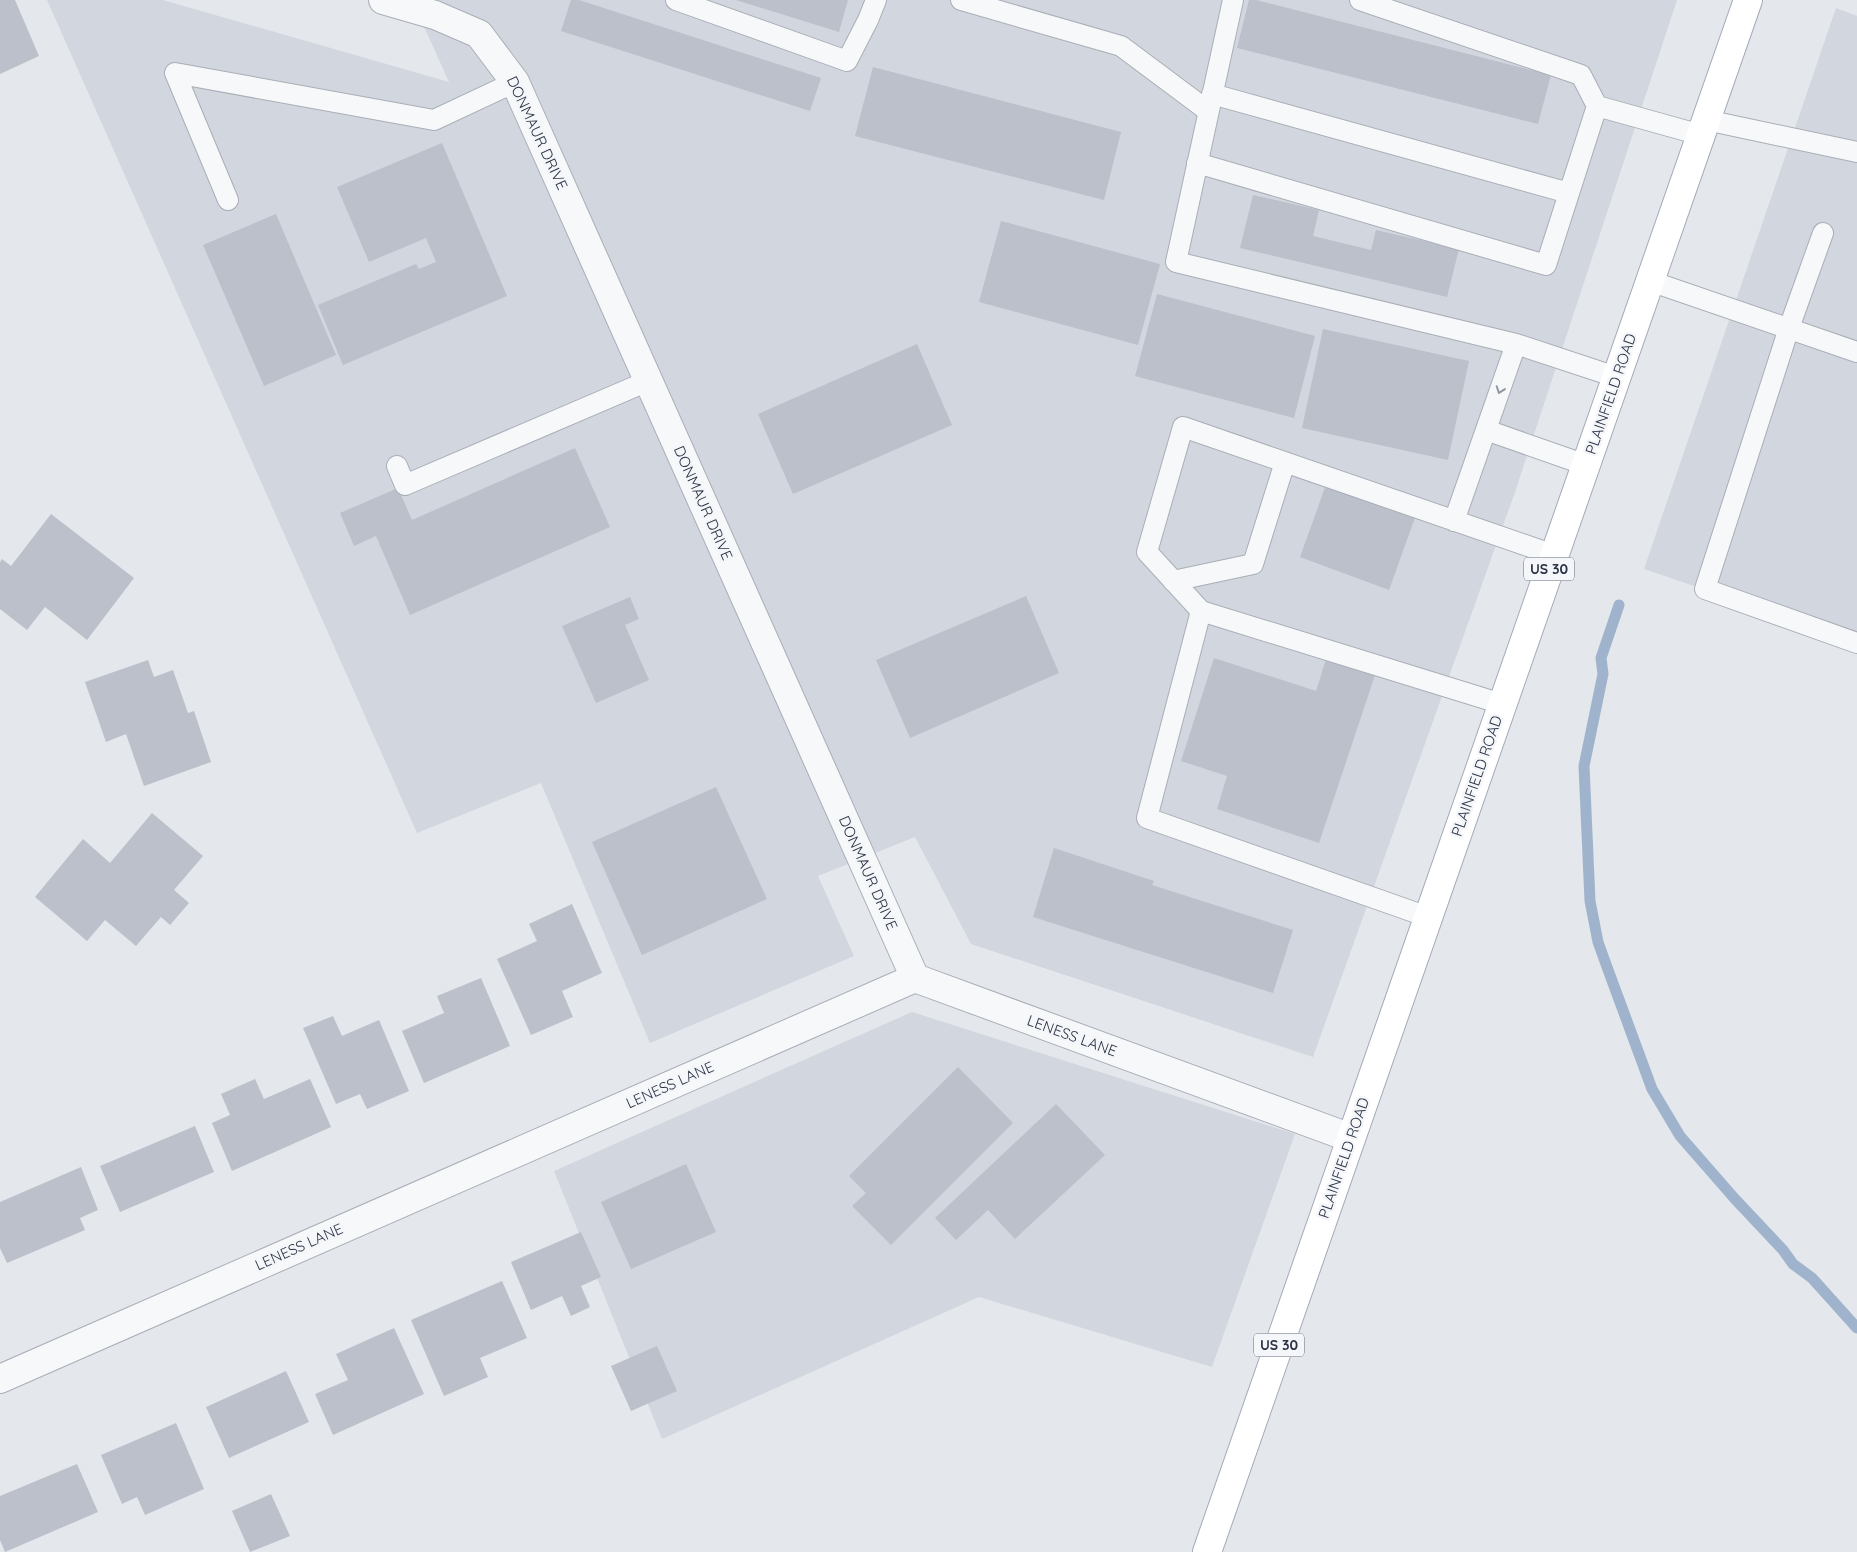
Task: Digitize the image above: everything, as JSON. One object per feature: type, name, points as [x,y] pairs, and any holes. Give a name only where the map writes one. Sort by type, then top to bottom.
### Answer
[{"type":"main road","name":"PLAINFIELD ROAD","points":[[1207,1552],[1748,0]]},
{"type":"street","name":"DONMAUR DRIVE","points":[[382,0],[435,15],[479,34],[515,82],[915,978]]},
{"type":"street","name":"LENESS LANE","points":[[0,1379],[915,978],[1351,1138]]},
{"type":"lane","points":[[676,0],[847,61],[876,0]]},
{"type":"lane","points":[[961,0],[1121,46],[1210,103],[1569,192]]},
{"type":"lane","points":[[1233,0],[1176,262],[1516,344],[1616,377]]},
{"type":"lane","points":[[1197,163],[1546,265],[1597,106],[1581,75],[1360,0]]},
{"type":"lane","points":[[228,200],[175,73],[434,120],[515,82]]},
{"type":"lane","points":[[1597,106],[1703,128],[1857,152]]},
{"type":"lane","points":[[1823,233],[1789,328],[1706,589],[1857,643]]},
{"type":"lane","points":[[1650,281],[1857,352]]},
{"type":"lane","points":[[1454,521],[1516,344]]},
{"type":"lane","points":[[397,466],[406,485],[648,381]]},
{"type":"lane","points":[[1502,704],[1201,611],[1147,552],[1183,427],[1554,555]]},
{"type":"lane","points":[[1486,430],[1586,465]]},
{"type":"lane","points":[[1173,581],[1253,564],[1285,462]]},
{"type":"lane","points":[[1201,611],[1147,818],[1428,917]]},
{"type":"shaded area","points":[[47,0],[163,0],[449,82],[412,0],[1677,0],[1515,492],[1313,1057],[971,944],[915,837],[818,876],[854,956],[650,1043],[541,783],[417,833]]},
{"type":"shaded area","points":[[1836,8],[1857,16],[1857,641],[1644,569]]},
{"type":"shaded area","points":[[912,1012],[1295,1134],[1212,1367],[979,1297],[662,1439],[554,1171]]},
{"type":"building","points":[[0,0],[15,0],[39,56],[0,74]]},
{"type":"building","points":[[571,0],[579,0],[821,78],[810,111],[561,31]]},
{"type":"building","points":[[736,0],[848,0],[839,32]]},
{"type":"building","points":[[1249,0],[1256,0],[1551,75],[1538,124],[1237,48]]},
{"type":"building","points":[[873,67],[1121,132],[1104,200],[855,136]]},
{"type":"building","points":[[442,143],[507,296],[343,365],[318,305],[416,264],[419,269],[436,262],[426,238],[369,262],[337,187]]},
{"type":"building","points":[[1253,195],[1319,210],[1313,236],[1371,250],[1376,230],[1459,249],[1447,297],[1240,248]]},
{"type":"building","points":[[276,214],[336,355],[264,386],[203,245]]},
{"type":"building","points":[[1001,221],[1160,264],[1138,345],[979,302]]},
{"type":"building","points":[[1157,294],[1315,336],[1294,418],[1135,376]]},
{"type":"building","points":[[1323,329],[1469,361],[1448,460],[1302,428]]},
{"type":"building","points":[[917,344],[952,425],[793,494],[758,414]]},
{"type":"building","points":[[575,448],[610,527],[410,615],[376,536],[354,546],[340,513],[398,488],[412,520]]},
{"type":"building","points":[[1328,479],[1417,512],[1389,590],[1300,557]]},
{"type":"building","points":[[51,514],[134,578],[87,640],[45,607],[27,630],[0,609],[0,562],[2,559],[11,566]]},
{"type":"building","points":[[1026,596],[1059,673],[910,738],[876,660]]},
{"type":"building","points":[[630,597],[639,619],[625,625],[649,680],[596,703],[562,626]]},
{"type":"building","points":[[1327,656],[1376,672],[1319,843],[1217,809],[1227,776],[1181,761],[1214,658],[1316,691]]},
{"type":"building","points":[[148,660],[154,677],[173,670],[188,713],[194,711],[211,762],[144,786],[126,734],[106,742],[85,682]]},
{"type":"building","points":[[716,787],[767,899],[642,955],[592,842]]},
{"type":"building","points":[[152,813],[203,856],[174,890],[189,903],[170,925],[161,917],[136,946],[105,920],[87,941],[35,897],[83,839],[110,863]]},
{"type":"building","points":[[1054,848],[1154,881],[1152,885],[1293,930],[1273,993],[1033,917]]},
{"type":"building","points":[[572,904],[602,973],[562,991],[573,1017],[531,1035],[497,959],[537,941],[529,924]]},
{"type":"building","points":[[481,978],[510,1046],[424,1083],[402,1031],[444,1013],[437,996]]},
{"type":"building","points":[[333,1016],[342,1036],[379,1020],[409,1091],[367,1109],[360,1094],[336,1104],[303,1028]]},
{"type":"building","points":[[958,1067],[1013,1123],[891,1245],[852,1206],[866,1193],[849,1176]]},
{"type":"building","points":[[255,1079],[264,1099],[310,1079],[331,1127],[232,1171],[212,1123],[230,1115],[221,1094]]},
{"type":"building","points":[[1056,1104],[1105,1155],[1015,1239],[988,1210],[956,1240],[935,1218]]},
{"type":"building","points":[[195,1126],[214,1172],[120,1212],[100,1166]]},
{"type":"building","points":[[686,1164],[716,1232],[631,1269],[601,1202]]},
{"type":"building","points":[[81,1167],[98,1210],[80,1218],[85,1230],[7,1263],[0,1248],[0,1202]]},
{"type":"building","points":[[581,1232],[601,1277],[581,1286],[590,1307],[571,1316],[562,1296],[531,1310],[511,1262]]},
{"type":"building","points":[[502,1281],[527,1338],[480,1358],[488,1377],[444,1396],[411,1320]]},
{"type":"building","points":[[394,1328],[424,1394],[333,1435],[315,1394],[348,1380],[336,1354]]},
{"type":"building","points":[[657,1346],[677,1391],[631,1411],[611,1366]]},
{"type":"building","points":[[286,1371],[309,1422],[229,1458],[206,1407]]},
{"type":"building","points":[[176,1423],[204,1489],[145,1515],[137,1497],[122,1504],[101,1455]]},
{"type":"building","points":[[77,1464],[98,1512],[5,1552],[0,1540],[0,1496]]},
{"type":"building","points":[[271,1494],[290,1536],[250,1552],[232,1511]]},
{"type":"waterway","points":[[1619,605],[1601,658],[1603,674],[1584,766],[1590,901],[1598,942],[1652,1089],[1680,1136],[1783,1250],[1793,1264],[1812,1278],[1857,1328]]}]
